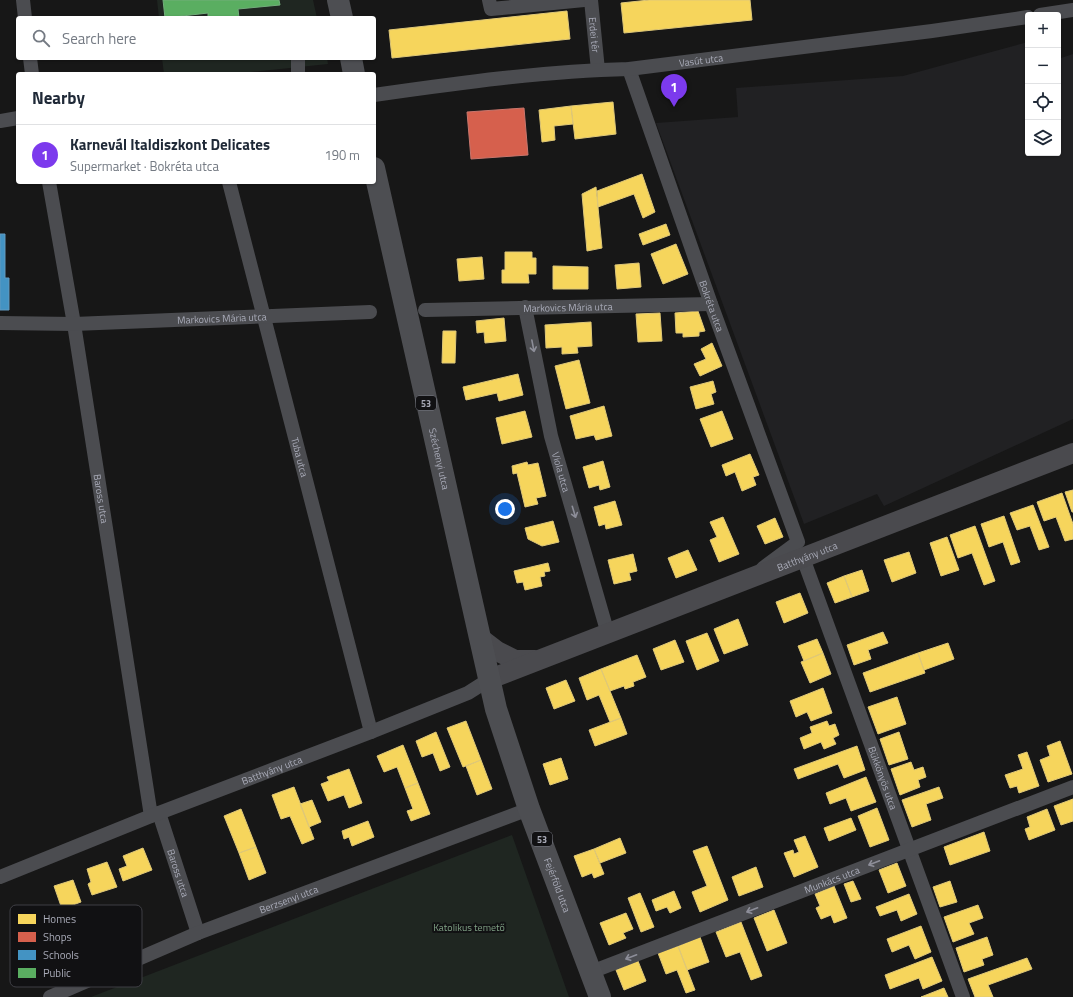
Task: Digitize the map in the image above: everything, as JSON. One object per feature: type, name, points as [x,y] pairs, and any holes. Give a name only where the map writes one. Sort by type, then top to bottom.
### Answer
[{"type":"main road","points":[[338,0],[342,16]]},
{"type":"main road","points":[[351,60],[354,72]]},
{"type":"main road","name":"Széchenyi utca","points":[[376,177],[490,679]]},
{"type":"main road","name":"Batthyány utca","points":[[490,679],[750,579],[801,550],[1073,453]]},
{"type":"main road","name":"Batthyány utca","points":[[480,638],[497,651],[515,660],[541,660]]},
{"type":"main road","name":"Fejérföld utca","points":[[490,679],[496,709],[530,809],[600,997]]},
{"type":"street","points":[[23,0],[25,16]]},
{"type":"street","points":[[489,0],[491,8],[584,0]]},
{"type":"street","name":"Erdei tér","points":[[591,0],[598,70]]},
{"type":"street","points":[[1060,12],[1073,10]]},
{"type":"street","name":"Vasút utca","points":[[376,95],[448,84],[598,70],[628,70],[932,31],[1025,17]]},
{"type":"street","points":[[30,60],[32,72]]},
{"type":"street","points":[[298,60],[298,72]]},
{"type":"street","name":"Bokréta utca","points":[[628,70],[711,304],[801,550]]},
{"type":"street","points":[[0,121],[16,118]]},
{"type":"street","name":"Baross utca","points":[[48,184],[74,324],[155,815],[198,933]]},
{"type":"street","name":"Tuba utca","points":[[230,184],[371,732]]},
{"type":"street","name":"Markovics Mária utca","points":[[425,310],[711,304]]},
{"type":"street","name":"Viola utca","points":[[525,307],[551,436],[608,634]]},
{"type":"street","name":"Markovics Mária utca","points":[[0,323],[74,324],[370,312]]},
{"type":"street","name":"Bükkönyös utca","points":[[801,550],[963,997]]},
{"type":"street","name":"Batthyány utca","points":[[0,877],[468,693],[490,679]]},
{"type":"street","name":"Munkács utca","points":[[591,972],[1073,787]]},
{"type":"street","name":"Berzsenyi utca","points":[[142,957],[198,933],[530,809]]},
{"type":"street","name":"Berzsenyi utca","points":[[50,997],[73,987]]},
{"type":"shaded area","points":[[1025,43],[1025,156],[1061,156],[1061,58],[1073,54],[1073,419],[884,506],[877,494],[804,524],[656,123],[738,117],[736,88],[903,76]]},
{"type":"green space","points":[[157,0],[313,0],[317,16],[159,16]]},
{"type":"green space","points":[[162,60],[327,60],[328,64],[250,72],[164,72]]},
{"type":"green space","name":"Katolikus temető","points":[[512,835],[569,997],[91,997],[117,987],[142,987],[142,977]]},
{"type":"building: Homes","points":[[649,0],[750,0],[752,20],[624,33],[621,3]]},
{"type":"building: Homes","points":[[567,11],[570,39],[392,58],[389,30]]},
{"type":"building: Homes","points":[[613,102],[616,134],[575,139],[571,106]]},
{"type":"building: Homes","points":[[571,106],[573,124],[554,126],[555,140],[542,142],[539,110]]},
{"type":"building: Homes","points":[[642,174],[655,212],[643,218],[634,194],[598,207],[597,191]]},
{"type":"building: Homes","points":[[596,187],[602,248],[587,251],[582,194]]},
{"type":"building: Homes","points":[[666,224],[670,235],[643,245],[639,234]]},
{"type":"building: Homes","points":[[676,244],[688,274],[663,284],[651,254]]},
{"type":"building: Homes","points":[[505,252],[532,252],[532,258],[536,258],[536,274],[528,274],[529,283],[502,283],[502,270],[505,270]]},
{"type":"building: Homes","points":[[482,257],[484,279],[459,281],[457,259]]},
{"type":"building: Homes","points":[[639,263],[641,287],[617,289],[615,265]]},
{"type":"building: Homes","points":[[553,266],[588,267],[588,289],[553,289]]},
{"type":"building: Homes","points":[[698,311],[705,331],[699,332],[699,336],[683,337],[683,333],[676,333],[675,313]]},
{"type":"building: Homes","points":[[660,313],[662,341],[638,342],[636,314]]},
{"type":"building: Homes","points":[[504,318],[506,341],[485,343],[484,332],[477,333],[476,321]]},
{"type":"building: Homes","points":[[591,322],[592,346],[577,347],[578,353],[562,354],[562,347],[546,348],[545,325]]},
{"type":"building: Homes","points":[[443,331],[456,331],[455,363],[442,363]]},
{"type":"building: Homes","points":[[712,343],[722,366],[700,376],[694,364],[706,359],[701,349]]},
{"type":"building: Homes","points":[[579,360],[590,403],[566,409],[555,366]]},
{"type":"building: Homes","points":[[518,374],[523,395],[499,401],[497,393],[466,400],[463,387]]},
{"type":"building: Homes","points":[[713,381],[716,392],[711,394],[714,404],[696,409],[690,387]]},
{"type":"building: Homes","points":[[604,406],[612,436],[596,440],[594,435],[576,439],[570,416]]},
{"type":"building: Homes","points":[[525,411],[532,437],[502,444],[496,418]]},
{"type":"building: Homes","points":[[722,411],[733,439],[711,447],[700,419]]},
{"type":"building: Homes","points":[[750,454],[759,475],[753,477],[756,485],[742,491],[735,472],[726,476],[722,465]]},
{"type":"building: Homes","points":[[603,461],[610,487],[600,490],[599,485],[589,488],[583,467]]},
{"type":"building: Homes","points":[[527,462],[528,465],[538,463],[546,496],[536,498],[538,504],[525,507],[517,473],[513,474],[512,466]]},
{"type":"building: Homes","points":[[1073,490],[1073,512],[1072,512],[1065,492]]},
{"type":"building: Homes","points":[[1062,493],[1073,524],[1073,539],[1065,541],[1056,517],[1044,521],[1037,502]]},
{"type":"building: Homes","points":[[615,501],[622,525],[606,529],[605,524],[599,526],[594,507]]},
{"type":"building: Homes","points":[[1033,505],[1049,547],[1039,550],[1030,526],[1017,530],[1010,513]]},
{"type":"building: Homes","points":[[1004,516],[1020,562],[1011,565],[1003,542],[989,547],[981,524]]},
{"type":"building: Homes","points":[[723,517],[739,554],[719,562],[710,540],[717,537],[710,522]]},
{"type":"building: Homes","points":[[775,518],[783,537],[765,544],[757,526]]},
{"type":"building: Homes","points":[[553,521],[559,542],[542,546],[528,539],[525,528]]},
{"type":"building: Homes","points":[[975,526],[995,581],[984,585],[972,553],[958,558],[950,535]]},
{"type":"building: Homes","points":[[947,537],[959,570],[941,576],[930,543]]},
{"type":"building: Homes","points":[[688,550],[697,570],[676,578],[668,558]]},
{"type":"building: Homes","points":[[909,552],[916,573],[892,582],[884,560]]},
{"type":"building: Homes","points":[[633,554],[637,571],[629,573],[631,580],[614,584],[608,560]]},
{"type":"building: Homes","points":[[548,563],[550,571],[544,572],[545,576],[540,577],[542,586],[525,590],[523,582],[517,583],[514,571]]},
{"type":"building: Homes","points":[[862,570],[869,591],[852,597],[844,576]]},
{"type":"building: Homes","points":[[844,576],[852,597],[835,603],[827,583]]},
{"type":"building: Homes","points":[[800,593],[808,613],[784,623],[776,602]]},
{"type":"building: Homes","points":[[738,619],[748,645],[724,654],[714,629]]},
{"type":"building: Homes","points":[[883,632],[888,643],[868,650],[871,659],[854,665],[847,645]]},
{"type":"building: Homes","points":[[707,633],[719,661],[697,670],[686,641]]},
{"type":"building: Homes","points":[[817,639],[823,653],[804,661],[798,646]]},
{"type":"building: Homes","points":[[675,640],[684,662],[661,670],[653,649]]},
{"type":"building: Homes","points":[[948,643],[954,659],[924,670],[918,653]]},
{"type":"building: Homes","points":[[823,653],[831,674],[810,683],[801,662]]},
{"type":"building: Homes","points":[[918,653],[925,673],[870,692],[863,673]]},
{"type":"building: Homes","points":[[637,655],[646,677],[633,682],[634,686],[625,689],[624,686],[610,691],[601,669]]},
{"type":"building: Homes","points":[[601,669],[621,718],[610,722],[599,695],[587,700],[579,678]]},
{"type":"building: Homes","points":[[566,680],[575,701],[554,709],[546,688]]},
{"type":"building: Homes","points":[[823,688],[832,713],[811,721],[807,712],[796,717],[790,701]]},
{"type":"building: Homes","points":[[897,697],[906,724],[878,734],[868,707]]},
{"type":"building: Homes","points":[[621,718],[627,734],[595,746],[589,730]]},
{"type":"building: Homes","points":[[466,721],[481,760],[463,767],[447,728]]},
{"type":"building: Homes","points":[[827,721],[829,726],[835,724],[839,735],[833,738],[836,744],[824,749],[821,742],[804,749],[800,738],[812,733],[810,727]]},
{"type":"building: Homes","points":[[436,732],[450,767],[440,771],[433,753],[422,757],[416,741]]},
{"type":"building: Homes","points":[[899,732],[908,759],[889,765],[880,739]]},
{"type":"building: Homes","points":[[1060,741],[1072,774],[1048,782],[1040,760],[1050,756],[1047,746]]},
{"type":"building: Homes","points":[[403,745],[418,783],[405,788],[397,767],[384,772],[377,756]]},
{"type":"building: Homes","points":[[857,746],[865,770],[844,778],[838,764],[798,779],[794,769]]},
{"type":"building: Homes","points":[[1027,752],[1039,786],[1019,793],[1017,786],[1010,788],[1005,775],[1023,769],[1018,755]]},
{"type":"building: Homes","points":[[561,758],[568,779],[550,785],[543,764]]},
{"type":"building: Homes","points":[[481,760],[492,789],[477,795],[466,766]]},
{"type":"building: Homes","points":[[911,762],[914,770],[923,767],[926,777],[918,780],[920,787],[900,795],[891,769]]},
{"type":"building: Homes","points":[[349,769],[362,803],[349,808],[344,795],[328,801],[321,784],[329,781],[327,777]]},
{"type":"building: Homes","points":[[866,777],[876,802],[851,811],[846,798],[830,804],[826,793]]},
{"type":"building: Homes","points":[[418,783],[430,814],[411,821],[407,811],[413,809],[405,788]]},
{"type":"building: Homes","points":[[294,787],[314,839],[302,844],[290,816],[281,819],[272,795]]},
{"type":"building: Homes","points":[[939,787],[943,798],[926,804],[931,820],[912,827],[902,800]]},
{"type":"building: Homes","points":[[1073,799],[1073,821],[1061,825],[1054,806]]},
{"type":"building: Homes","points":[[312,800],[321,822],[309,827],[300,804]]},
{"type":"building: Homes","points":[[877,808],[889,840],[870,847],[858,816]]},
{"type":"building: Homes","points":[[241,809],[256,847],[239,853],[224,816]]},
{"type":"building: Homes","points":[[1047,809],[1055,830],[1029,840],[1025,829],[1030,827],[1027,817]]},
{"type":"building: Homes","points":[[851,818],[856,830],[829,841],[824,828]]},
{"type":"building: Homes","points":[[368,821],[374,837],[352,846],[349,837],[344,839],[342,831]]},
{"type":"building: Homes","points":[[984,832],[990,851],[950,865],[944,847]]},
{"type":"building: Homes","points":[[805,836],[818,867],[794,877],[784,853],[793,850],[794,854],[799,852],[794,840]]},
{"type":"building: Homes","points":[[620,838],[626,853],[600,863],[594,849]]},
{"type":"building: Homes","points":[[707,846],[728,900],[700,912],[692,892],[707,886],[693,851]]},
{"type":"building: Homes","points":[[256,847],[266,873],[249,880],[239,853]]},
{"type":"building: Homes","points":[[143,848],[152,870],[123,881],[119,869],[127,866],[123,856]]},
{"type":"building: Homes","points":[[594,849],[604,874],[594,878],[592,873],[582,877],[574,856]]},
{"type":"building: Homes","points":[[107,862],[117,887],[92,895],[88,884],[91,882],[87,869]]},
{"type":"building: Homes","points":[[897,863],[906,886],[888,893],[879,870]]},
{"type":"building: Homes","points":[[756,867],[763,887],[739,896],[732,877]]},
{"type":"building: Homes","points":[[73,880],[81,902],[73,905],[61,905],[54,886]]},
{"type":"building: Homes","points":[[853,881],[861,899],[851,902],[844,884]]},
{"type":"building: Homes","points":[[950,881],[957,902],[940,907],[933,887]]},
{"type":"building: Homes","points":[[834,886],[847,918],[834,923],[831,915],[821,919],[816,908],[820,906],[815,894]]},
{"type":"building: Homes","points":[[674,891],[681,908],[670,913],[667,907],[656,911],[652,900]]},
{"type":"building: Homes","points":[[640,893],[654,927],[641,932],[628,898]]},
{"type":"building: Homes","points":[[909,894],[917,914],[901,921],[897,910],[880,916],[876,907]]},
{"type":"building: Homes","points":[[978,905],[983,918],[969,923],[974,934],[953,942],[944,917]]},
{"type":"building: Homes","points":[[774,910],[787,943],[767,951],[754,918]]},
{"type":"building: Homes","points":[[626,913],[633,929],[623,933],[626,938],[609,945],[600,923]]},
{"type":"building: Homes","points":[[741,922],[762,976],[751,980],[740,952],[726,957],[716,932]]},
{"type":"building: Homes","points":[[921,926],[931,952],[915,959],[909,945],[892,952],[887,939]]},
{"type":"building: Homes","points":[[700,937],[709,962],[687,970],[678,946]]},
{"type":"building: Homes","points":[[987,937],[993,955],[982,959],[984,965],[964,972],[956,948]]},
{"type":"building: Homes","points":[[678,946],[695,990],[686,993],[677,970],[666,974],[658,953]]},
{"type":"building: Homes","points":[[932,957],[942,981],[923,989],[919,978],[890,989],[885,975]]},
{"type":"building: Homes","points":[[1027,958],[1032,969],[988,985],[993,997],[975,997],[968,979]]},
{"type":"building: Homes","points":[[638,961],[646,981],[624,990],[616,970]]},
{"type":"building: Homes","points":[[944,988],[948,997],[921,997]]},
{"type":"building: Shops","points":[[524,108],[528,155],[471,159],[467,112]]},
{"type":"building: Schools","points":[[0,234],[5,234],[5,278],[9,278],[9,310],[0,310]]},
{"type":"building: Public","points":[[163,0],[279,0],[280,5],[238,9],[239,16],[208,16],[208,13],[182,16],[165,16]]},
{"type":"place","name":"Karnevál Italdiszkont Delicates","points":[[674,107]]}]
